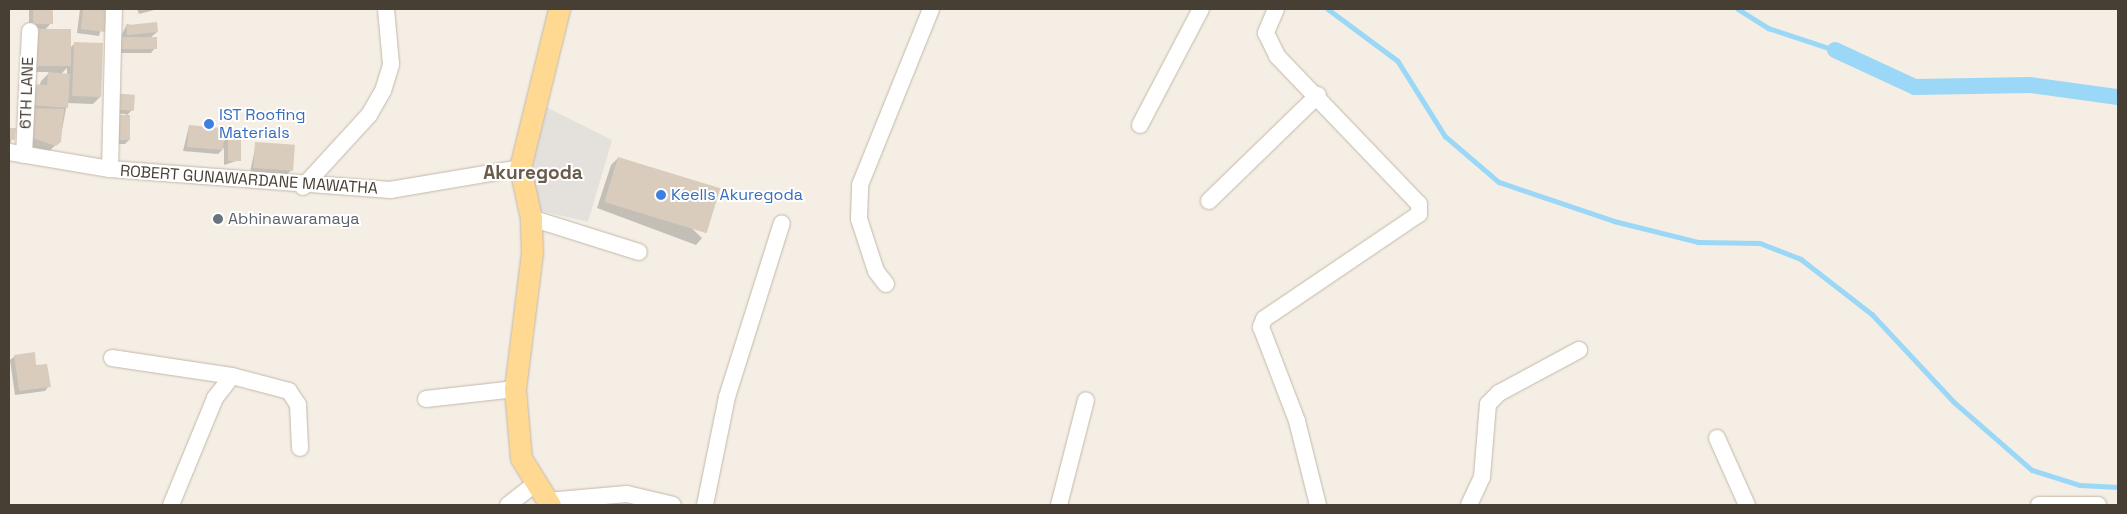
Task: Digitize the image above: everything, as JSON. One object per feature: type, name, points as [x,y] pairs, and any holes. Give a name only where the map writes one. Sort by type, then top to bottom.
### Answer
[{"type":"main road","points":[[549,503],[535,484],[521,458],[515,389],[532,252],[531,218],[520,168],[559,9]]},
{"type":"street","points":[[110,169],[114,9]]},
{"type":"street","points":[[303,187],[369,115],[383,91],[391,64],[386,9]]},
{"type":"street","points":[[886,284],[876,270],[859,219],[860,185],[931,9]]},
{"type":"street","points":[[1140,125],[1201,9]]},
{"type":"street","points":[[1276,9],[1266,33],[1278,56],[1318,94],[1418,204],[1419,214],[1264,319],[1261,327],[1297,421],[1318,505]]},
{"type":"street","name":"6TH LANE","points":[[17,153],[30,31]]},
{"type":"street","points":[[1209,201],[1318,94]]},
{"type":"street","name":"ROBERT GUNAWARDANE MAWATHA","points":[[17,153],[110,169],[303,187],[390,190],[520,168]]},
{"type":"street","points":[[531,218],[639,252]]},
{"type":"street","points":[[705,505],[727,397],[782,223]]},
{"type":"street","points":[[1469,505],[1482,476],[1488,404],[1499,393],[1579,350]]},
{"type":"street","points":[[112,358],[232,376],[289,391],[298,405],[300,448]]},
{"type":"street","points":[[171,505],[215,398],[232,376]]},
{"type":"street","points":[[426,399],[515,389]]},
{"type":"street","points":[[1059,505],[1086,400]]},
{"type":"street","points":[[1717,438],[1747,505]]},
{"type":"street","points":[[508,505],[535,484]]},
{"type":"street","points":[[549,503],[627,494],[673,505]]},
{"type":"street","points":[[2039,505],[2098,505]]},
{"type":"shaded area","points":[[546,107],[612,140],[588,222],[538,210],[529,159]]},
{"type":"building","points":[[33,9],[53,9],[53,24],[33,24]]},
{"type":"building","points":[[83,9],[108,9],[105,32],[81,29]]},
{"type":"building","points":[[157,22],[158,32],[127,35],[126,25]]},
{"type":"building","points":[[36,29],[71,29],[71,66],[36,66]]},
{"type":"building","points":[[117,37],[157,37],[157,49],[117,49]]},
{"type":"building","points":[[74,42],[103,43],[101,97],[72,96]]},
{"type":"building","points":[[48,72],[70,74],[68,108],[31,105],[33,84],[47,85]]},
{"type":"building","points":[[109,93],[135,95],[134,111],[108,109]]},
{"type":"building","points":[[28,108],[64,109],[61,142],[56,146],[27,136]]},
{"type":"building","points":[[115,115],[130,115],[130,140],[115,140]]},
{"type":"building","points":[[189,125],[225,128],[223,150],[187,147]]},
{"type":"building","points":[[9,128],[16,128],[15,140],[9,139]]},
{"type":"building","points":[[228,135],[241,135],[241,161],[228,161]]},
{"type":"building","points":[[255,142],[295,145],[293,171],[253,168]]},
{"type":"building","name":"Keells Akuregoda","points":[[618,157],[720,188],[707,233],[604,202]]},
{"type":"building","points":[[35,352],[36,365],[47,364],[51,387],[19,391],[14,355]]},
{"type":"waterway","points":[[1328,9],[1398,61],[1445,136],[1499,182],[1614,221],[1698,242],[1760,243],[1801,259],[1872,314],[1954,402],[2032,470],[2080,485],[2118,487]]},
{"type":"waterway","points":[[1738,9],[1768,28],[1835,50]]},
{"type":"waterway","points":[[1835,50],[1915,87],[2030,85],[2118,97]]},
{"type":"place","name":"IST Roofing Materials","points":[[209,124]]},
{"type":"place","name":"Keells Akuregoda","points":[[661,195]]},
{"type":"place","name":"Abhinawaramaya","points":[[218,219]]},
{"type":"district","name":"Akuregoda","points":[[533,173]]}]
